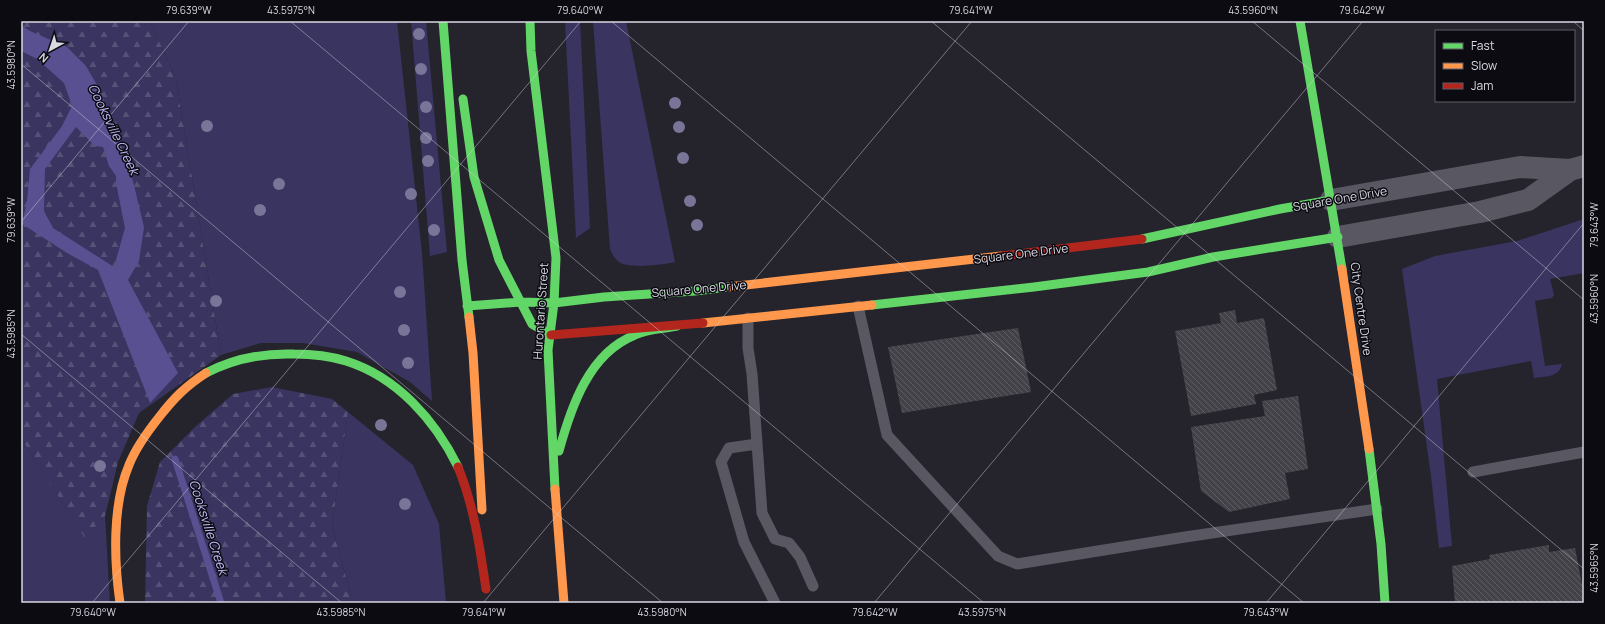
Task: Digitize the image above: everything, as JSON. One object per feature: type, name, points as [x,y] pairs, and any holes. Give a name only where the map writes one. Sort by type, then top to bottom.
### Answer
[{"type":"main road","points":[[120,603],[116,528],[120,498],[127,467],[146,433],[175,397],[194,381],[222,364],[248,357],[272,354],[310,354],[346,361],[375,374],[401,392],[426,417],[437,431],[452,456],[466,485],[478,533],[487,592],[473,354],[467,306],[443,21]]},
{"type":"main road","points":[[451,21],[454,37]]},
{"type":"main road","name":"Hurontario Street","points":[[530,21],[532,52],[556,258],[554,303],[548,350],[554,470],[564,603]]},
{"type":"main road","name":"City Centre Drive","points":[[1300,21],[1338,236],[1371,457],[1383,565],[1385,603]]},
{"type":"main road","points":[[462,91],[474,177],[499,260],[532,324],[551,335]]},
{"type":"main road","name":"Square One Drive","points":[[467,306],[521,302],[554,303],[604,297],[694,291],[1022,254],[1147,238],[1280,209],[1331,200]]},
{"type":"main road","name":"Square One Drive","points":[[551,335],[677,326],[1034,287],[1148,272],[1214,257],[1338,236]]},
{"type":"main road","points":[[554,470],[567,421],[575,400],[598,362],[615,346],[634,335],[677,326]]},
{"type":"street","name":"Square One Drive","points":[[1331,200],[1520,167],[1577,168]]},
{"type":"street","name":"Square One Drive","points":[[1338,236],[1480,212],[1528,200],[1577,168]]},
{"type":"lane","points":[[532,52],[540,21]]},
{"type":"lane","points":[[858,306],[887,434],[998,556],[1017,564],[1185,536],[1377,509]]},
{"type":"lane","points":[[748,318],[748,348],[752,374],[762,513],[775,539],[789,543],[800,558],[813,586]]},
{"type":"lane","points":[[756,444],[729,448],[721,462],[744,542],[775,603]]},
{"type":"lane","points":[[1473,472],[1584,452]]},
{"type":"green space","points":[[21,21],[150,21],[176,79],[221,355],[139,413],[118,462],[105,516],[85,538],[21,438]]},
{"type":"green space","points":[[150,21],[397,21],[422,253],[432,401],[410,382],[357,352],[303,343],[261,343],[221,355],[176,79]]},
{"type":"green space","points":[[411,21],[426,21],[447,252],[430,256]]},
{"type":"green space","points":[[565,21],[580,21],[590,228],[576,238]]},
{"type":"green space","points":[[593,21],[626,21],[675,262],[646,266],[624,264],[616,259],[610,249]]},
{"type":"green space","points":[[1584,219],[1584,273],[1550,279],[1554,295],[1552,298],[1535,301],[1545,366],[1562,364],[1558,372],[1551,376],[1534,378],[1531,361],[1437,379],[1452,546],[1439,548],[1431,476],[1402,269],[1435,256],[1517,241]]},
{"type":"green space","points":[[272,387],[332,399],[348,412],[332,526],[353,603],[145,603],[147,506],[160,462],[195,427],[233,394]]},
{"type":"green space","points":[[348,412],[413,465],[439,524],[446,603],[353,603],[332,526]]},
{"type":"green space","points":[[21,438],[85,537],[105,516],[110,603],[21,603]]},
{"type":"water","points":[[21,25],[30,31],[67,47],[86,66],[100,90],[131,173],[144,227],[139,261],[128,280],[178,373],[150,403],[98,270],[67,253],[22,224],[27,201],[30,169],[62,126],[72,106],[64,83],[37,59],[21,51]],"holes":[[[76,127],[95,146],[103,147],[109,166],[116,176],[125,228],[114,267],[53,228],[44,211],[45,169]]]},
{"type":"building","points":[[1235,310],[1237,323],[1264,318],[1277,390],[1254,395],[1256,404],[1191,416],[1175,331],[1221,323],[1219,313]]},
{"type":"building","points":[[1018,328],[1031,392],[902,413],[888,347]]},
{"type":"building","points":[[1298,396],[1308,469],[1285,473],[1290,499],[1229,512],[1201,491],[1191,427],[1265,416],[1262,401]]},
{"type":"building","points":[[1549,545],[1549,552],[1575,548],[1584,595],[1584,603],[1455,603],[1452,566],[1490,559],[1489,555]]},
{"type":"waterway","name":"Cooksville Creek","points":[[175,459],[221,603]]},
{"type":"traffic: fast","points":[[443,21],[462,260],[469,317]]},
{"type":"traffic: fast","points":[[530,21],[531,51],[556,258],[554,303],[548,350],[555,489]]},
{"type":"traffic: fast","points":[[1300,21],[1342,269]]},
{"type":"traffic: fast","points":[[463,99],[474,177],[499,260],[532,324],[551,335]]},
{"type":"traffic: fast","points":[[1142,239],[1280,209],[1331,200]]},
{"type":"traffic: fast","points":[[872,305],[1034,287],[1148,272],[1213,257],[1338,237]]},
{"type":"traffic: fast","points":[[467,306],[521,302],[554,303],[604,297],[695,291],[728,287]]},
{"type":"traffic: fast","points":[[559,451],[569,417],[584,383],[605,355],[619,343],[635,335],[650,330],[677,326]]},
{"type":"traffic: fast","points":[[206,373],[227,364],[249,358],[283,354],[314,355],[334,358],[365,368],[398,389],[412,402],[438,433],[458,467]]},
{"type":"traffic: fast","points":[[1369,449],[1381,544],[1385,603]]},
{"type":"traffic: slow","points":[[728,287],[1001,256]]},
{"type":"traffic: slow","points":[[1342,269],[1369,449]]},
{"type":"traffic: slow","points":[[703,323],[872,305]]},
{"type":"traffic: slow","points":[[469,317],[473,353],[482,510]]},
{"type":"traffic: slow","points":[[120,603],[116,569],[116,533],[117,515],[123,481],[135,452],[151,427],[175,398],[206,373]]},
{"type":"traffic: slow","points":[[555,489],[564,603]]},
{"type":"traffic: jam","points":[[1001,256],[1142,239]]},
{"type":"traffic: jam","points":[[551,335],[703,323]]},
{"type":"traffic: jam","points":[[458,467],[464,482],[472,512],[479,543],[486,589]]}]
